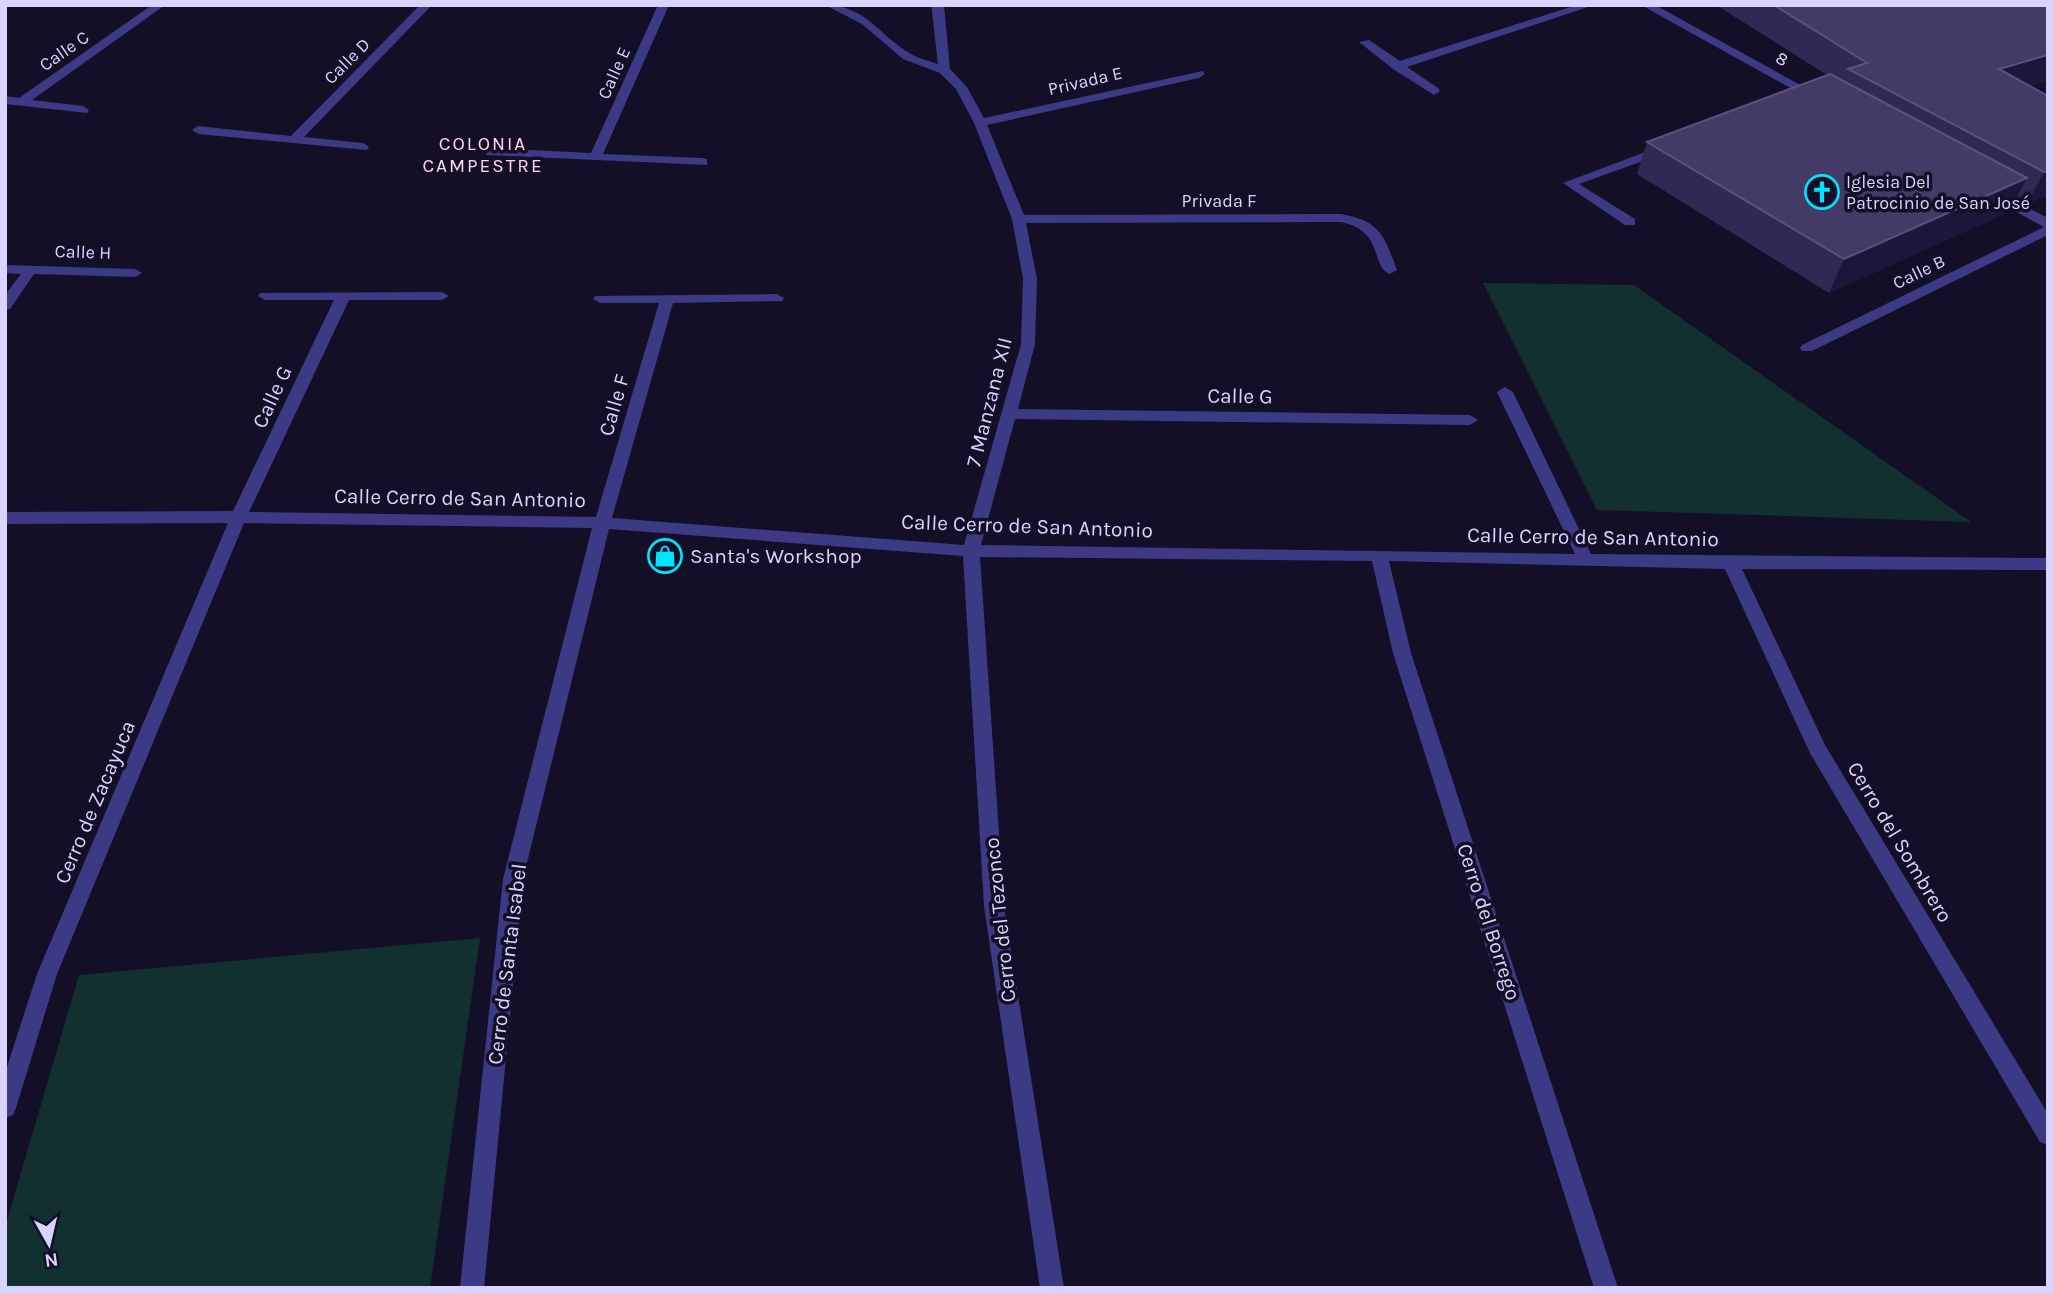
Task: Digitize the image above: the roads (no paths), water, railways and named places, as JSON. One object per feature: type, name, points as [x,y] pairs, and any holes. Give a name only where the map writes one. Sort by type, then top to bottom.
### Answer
[{"type":"street","name":"Calle C","points":[[22,102],[160,5]]},
{"type":"street","name":"Calle D","points":[[293,141],[427,5]]},
{"type":"street","name":"Calle E","points":[[596,155],[664,5]]},
{"type":"street","points":[[830,5],[866,22],[907,57],[944,70],[945,50],[936,14],[938,5]]},
{"type":"street","points":[[1397,66],[1589,5]]},
{"type":"street","name":"8","points":[[1646,5],[1812,99]]},
{"type":"street","points":[[1365,42],[1434,91]]},
{"type":"street","name":"7 Manzana XII","points":[[944,70],[961,87],[980,123],[1018,219],[1030,279],[1028,344],[971,551]]},
{"type":"street","name":"Privada E","points":[[980,123],[1199,74]]},
{"type":"street","name":"Calle C","points":[[5,100],[83,110]]},
{"type":"street","points":[[198,130],[363,147]]},
{"type":"street","points":[[1630,222],[1569,183],[1671,146]]},
{"type":"street","points":[[490,152],[702,162]]},
{"type":"street","points":[[1977,185],[2048,223]]},
{"type":"street","name":"Privada F","points":[[1018,219],[1341,218],[1361,221],[1374,230],[1390,270]]},
{"type":"street","name":"Calle B","points":[[1807,348],[2048,230]]},
{"type":"street","name":"Calle H","points":[[5,269],[135,273]]},
{"type":"street","name":"Calle H","points":[[5,306],[30,270]]},
{"type":"street","name":"Calle G","points":[[239,517],[344,295]]},
{"type":"street","points":[[265,296],[442,296]]},
{"type":"street","name":"Calle F","points":[[602,523],[667,298]]},
{"type":"street","points":[[600,299],[777,298]]},
{"type":"street","points":[[1505,392],[1585,558]]},
{"type":"street","name":"Calle G","points":[[1010,414],[1469,420]]},
{"type":"street","name":"Calle Cerro de San Antonio","points":[[5,518],[239,517],[602,523],[971,551],[1585,558],[1731,563],[2048,564]]},
{"type":"street","name":"Cerro de Zacayuca","points":[[5,1108],[47,974],[239,517]]},
{"type":"street","name":"Cerro de Santa Isabel","points":[[472,1288],[513,879],[602,523]]},
{"type":"street","name":"Cerro del Tezonco","points":[[971,551],[994,906],[1052,1288]]},
{"type":"street","name":"Cerro del Borrego","points":[[1379,555],[1402,653],[1606,1288]]},
{"type":"street","name":"Cerro del Sombrero","points":[[1731,563],[1817,748],[2048,1135]]},
{"type":"place","name":"Iglesia Del Patrocinio de San José","points":[[1822,192]]},
{"type":"place","name":"Santa's Workshop","points":[[665,556]]},
{"type":"district","name":"COLONIA CAMPESTRE","points":[[483,154]]}]
